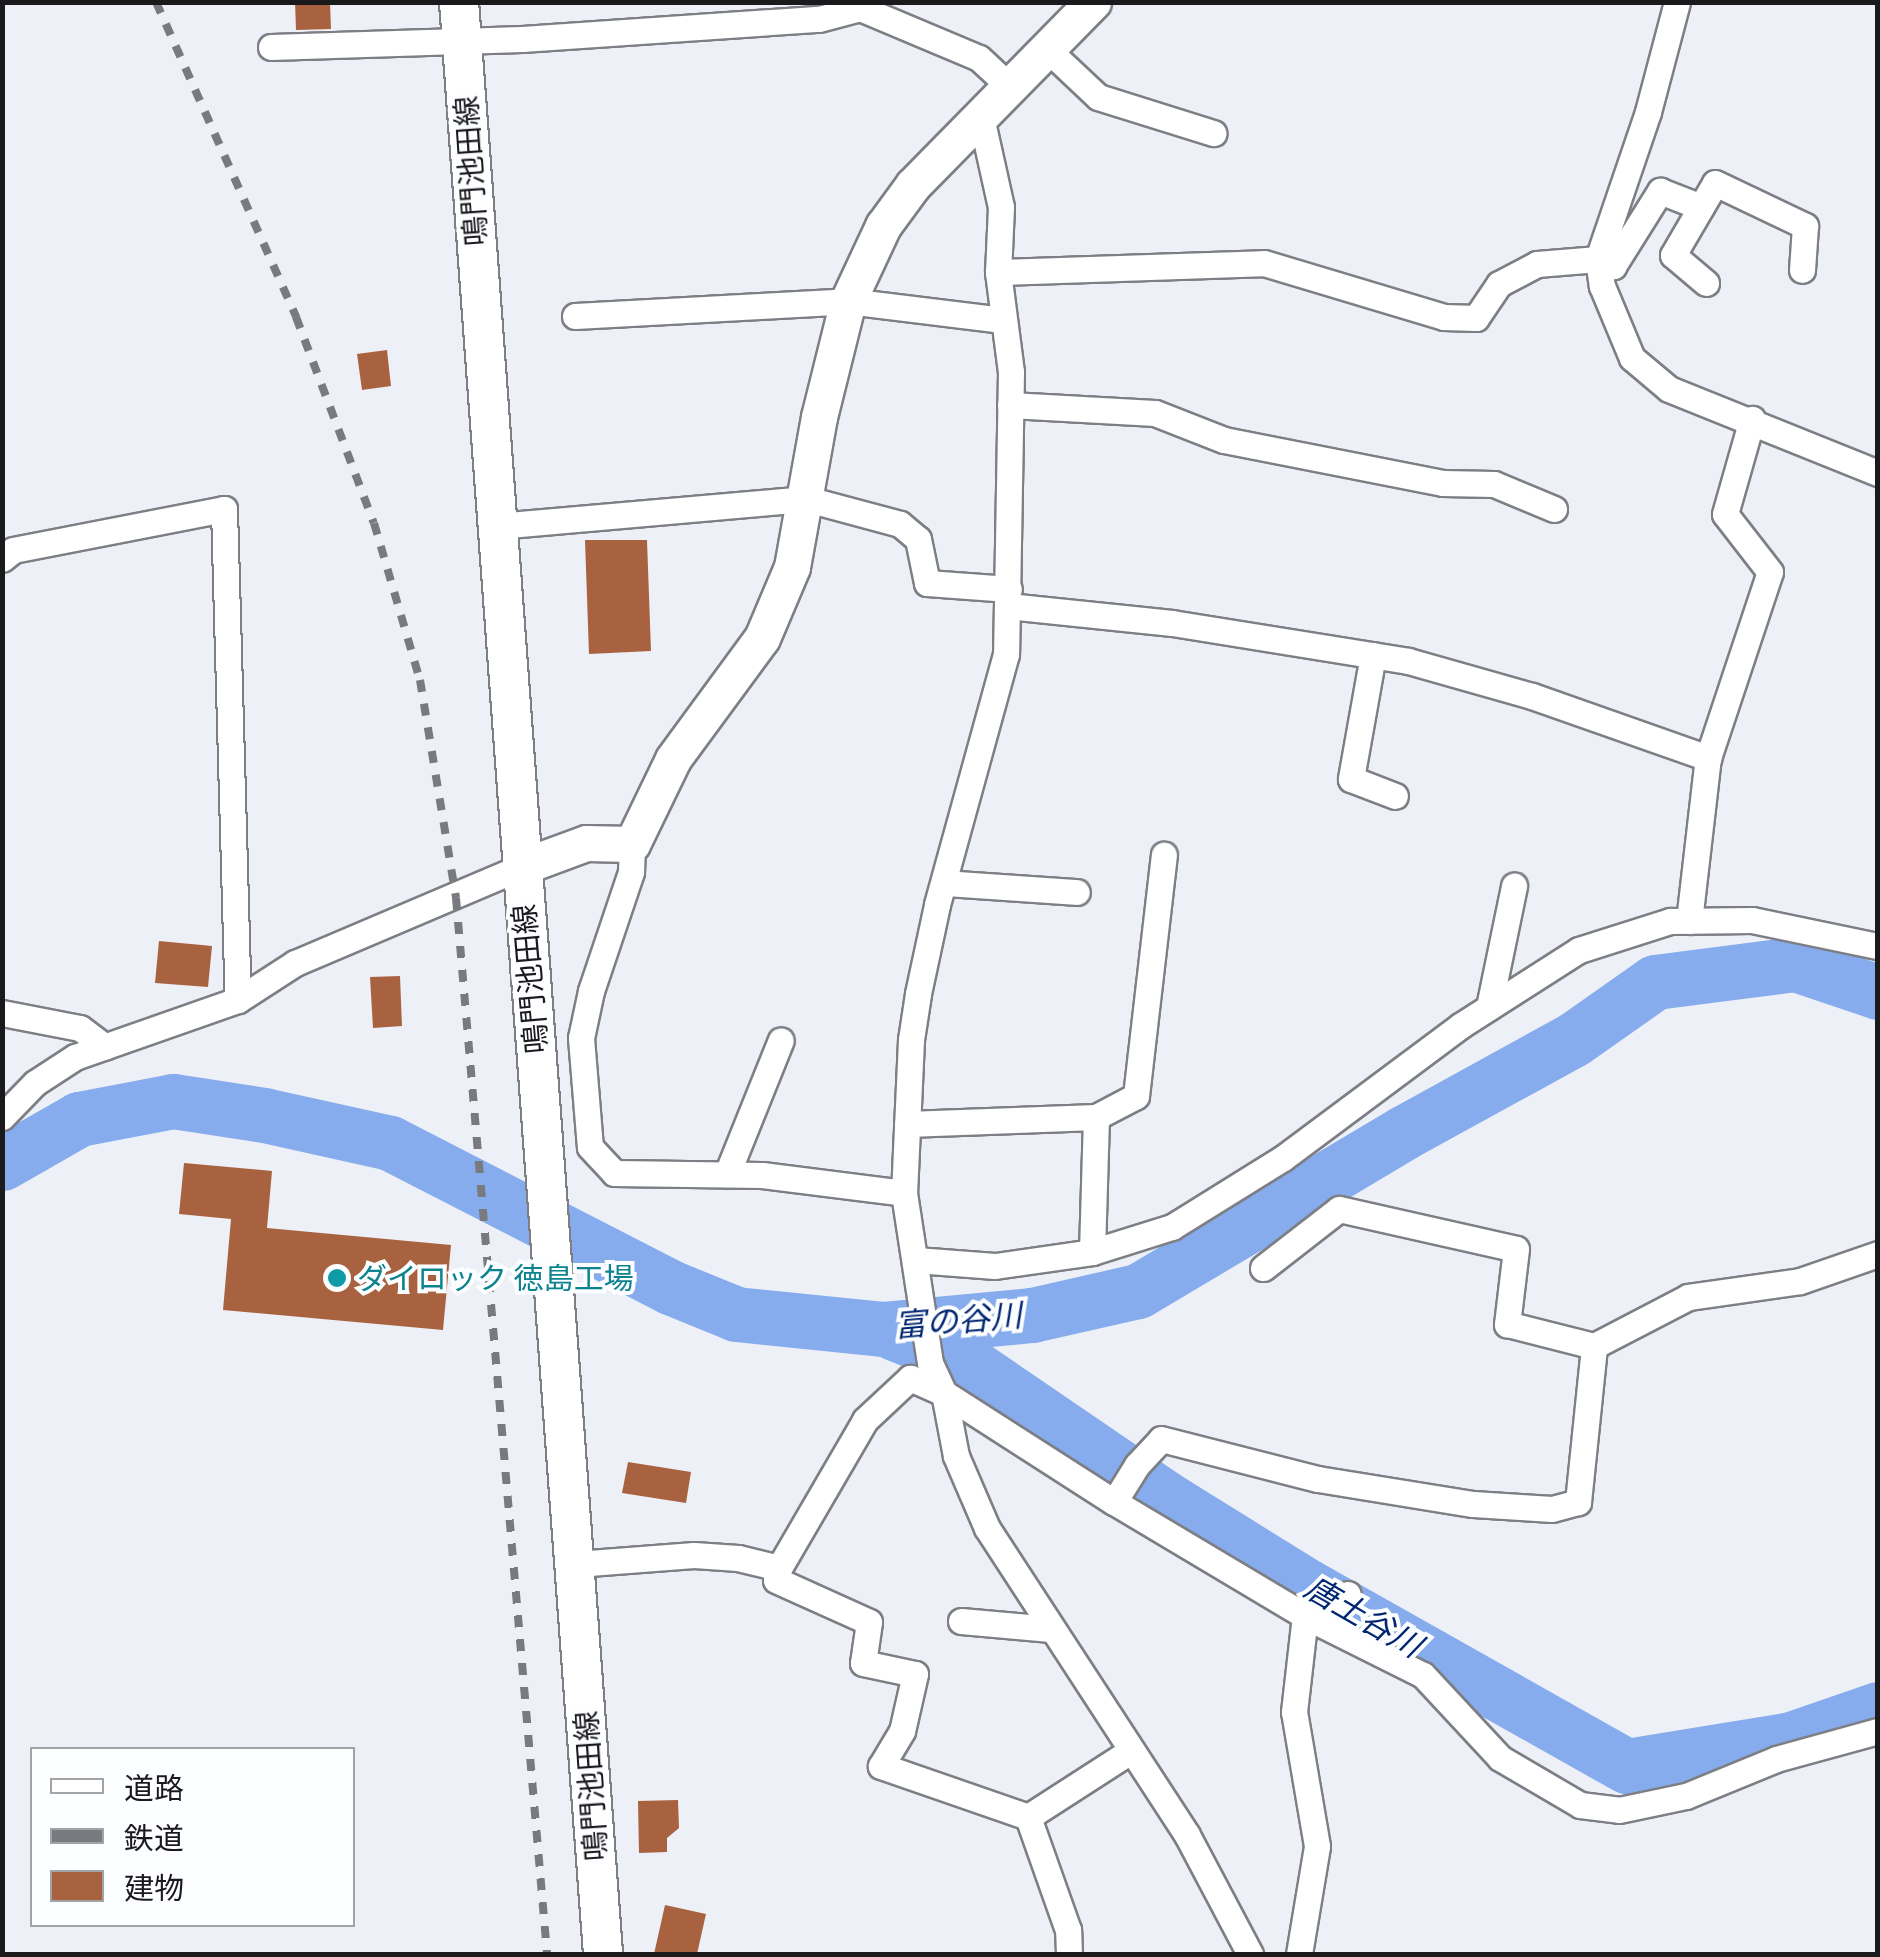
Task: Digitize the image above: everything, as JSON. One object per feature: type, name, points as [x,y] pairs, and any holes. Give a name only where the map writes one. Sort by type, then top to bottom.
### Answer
[{"type":"main road","name":"鳴門池田線","points":[[461,21],[548,1257],[576,1564],[603,1954]]},
{"type":"street","points":[[904,1193],[727,1174],[614,1174],[590,1147],[581,1038],[591,991],[632,872],[632,844],[673,758],[762,638],[792,567],[819,417],[848,301],[883,226],[913,185],[1093,2]]},
{"type":"street","points":[[1676,2],[1648,112],[1598,259],[1602,286],[1632,358],[1669,389],[1752,419],[1878,473]]},
{"type":"street","points":[[271,47],[461,21],[819,19],[860,5],[978,58],[1010,86]]},
{"type":"street","points":[[1046,48],[1098,97],[1212,133]]},
{"type":"street","points":[[981,117],[1001,207],[998,272],[1010,404],[1006,654],[918,994],[904,1193],[930,1363],[944,1392],[956,1456],[987,1528],[1129,1752],[1187,1835],[1250,1954]]},
{"type":"street","points":[[1706,283],[1674,255],[1715,184],[1805,226],[1802,270]]},
{"type":"street","points":[[998,272],[1264,263],[1444,317],[1476,318],[1499,284],[1537,264],[1598,259],[1612,266],[1660,190],[1701,207]]},
{"type":"street","points":[[576,316],[848,301],[1003,320]]},
{"type":"street","points":[[1010,404],[1155,413],[1224,440],[1444,483],[1494,484],[1554,508]]},
{"type":"street","points":[[1689,921],[1708,758],[1770,572],[1725,514],[1752,419]]},
{"type":"street","points":[[497,526],[807,499],[900,524],[918,539],[927,583],[1373,655],[1532,696],[1708,758]]},
{"type":"street","points":[[2,559],[13,550],[224,508],[238,1000]]},
{"type":"street","points":[[1373,655],[1351,778],[1395,796]]},
{"type":"street","points":[[2,1117],[35,1083],[75,1058],[238,1000],[295,963],[520,867],[586,842],[632,844]]},
{"type":"street","points":[[907,1124],[1096,1117],[1136,1096],[1164,855]]},
{"type":"street","points":[[944,883],[1077,892]]},
{"type":"street","points":[[1489,1008],[1514,886]]},
{"type":"street","points":[[917,1266],[995,1266],[1092,1252],[1172,1228],[1283,1158],[1489,1008],[1579,950],[1670,921],[1752,920],[1878,946]]},
{"type":"street","points":[[2,1014],[80,1028],[104,1047]]},
{"type":"street","points":[[727,1174],[781,1040]]},
{"type":"street","points":[[1092,1252],[1096,1117]]},
{"type":"street","points":[[1263,1268],[1340,1209],[1516,1249],[1507,1324],[1594,1346],[1688,1297],[1800,1281],[1878,1254]]},
{"type":"street","points":[[1117,1498],[1137,1466],[1161,1440],[1318,1479],[1473,1504],[1552,1509],[1578,1502],[1594,1346]]},
{"type":"street","points":[[1028,1816],[881,1766],[902,1731],[914,1674],[863,1664],[868,1622],[776,1580],[779,1568],[865,1420],[910,1378],[944,1392],[1117,1498],[1423,1675],[1500,1758],[1580,1805],[1620,1810],[1686,1796],[1776,1759],[1878,1732]]},
{"type":"street","points":[[576,1564],[694,1555],[738,1558],[779,1568]]},
{"type":"street","points":[[1313,1612],[1348,1594]]},
{"type":"street","points":[[1299,1954],[1317,1846],[1294,1712],[1313,1612]]},
{"type":"street","points":[[961,1621],[1051,1630]]},
{"type":"street","points":[[1028,1816],[1129,1752]]},
{"type":"street","points":[[1028,1816],[1068,1930],[1069,1954]]},
{"type":"building","points":[[295,2],[330,2],[331,29],[296,30]]},
{"type":"building","points":[[387,350],[391,386],[362,390],[357,354]]},
{"type":"building","points":[[585,540],[647,540],[651,651],[589,654]]},
{"type":"building","points":[[159,941],[212,946],[208,987],[155,983]]},
{"type":"building","points":[[400,976],[402,1026],[373,1028],[370,977]]},
{"type":"building","name":"ダイロック 徳島工場","points":[[184,1163],[272,1171],[267,1228],[451,1245],[443,1330],[223,1310],[231,1219],[179,1214]]},
{"type":"building","points":[[628,1462],[691,1472],[686,1503],[622,1493]]},
{"type":"building","points":[[678,1800],[679,1828],[667,1838],[667,1852],[639,1853],[638,1801]]},
{"type":"building","points":[[665,1905],[706,1914],[697,1954],[654,1954]]},
{"type":"waterway","name":"富の谷川","points":[[2,1163],[79,1119],[173,1101],[264,1115],[390,1143],[670,1287],[736,1314],[884,1329],[1032,1315],[1138,1291],[1403,1133],[1574,1039],[1655,982],[1795,964],[1878,992]]},
{"type":"waterway","name":"唐土谷川","points":[[892,1332],[966,1362],[1167,1499],[1307,1586],[1627,1766],[1791,1739],[1878,1709]]},
{"type":"railway","points":[[156,2],[296,317],[374,523],[420,680],[456,898],[547,1954]]},
{"type":"place","name":"ダイロック 徳島工場","points":[[337,1278]]}]
